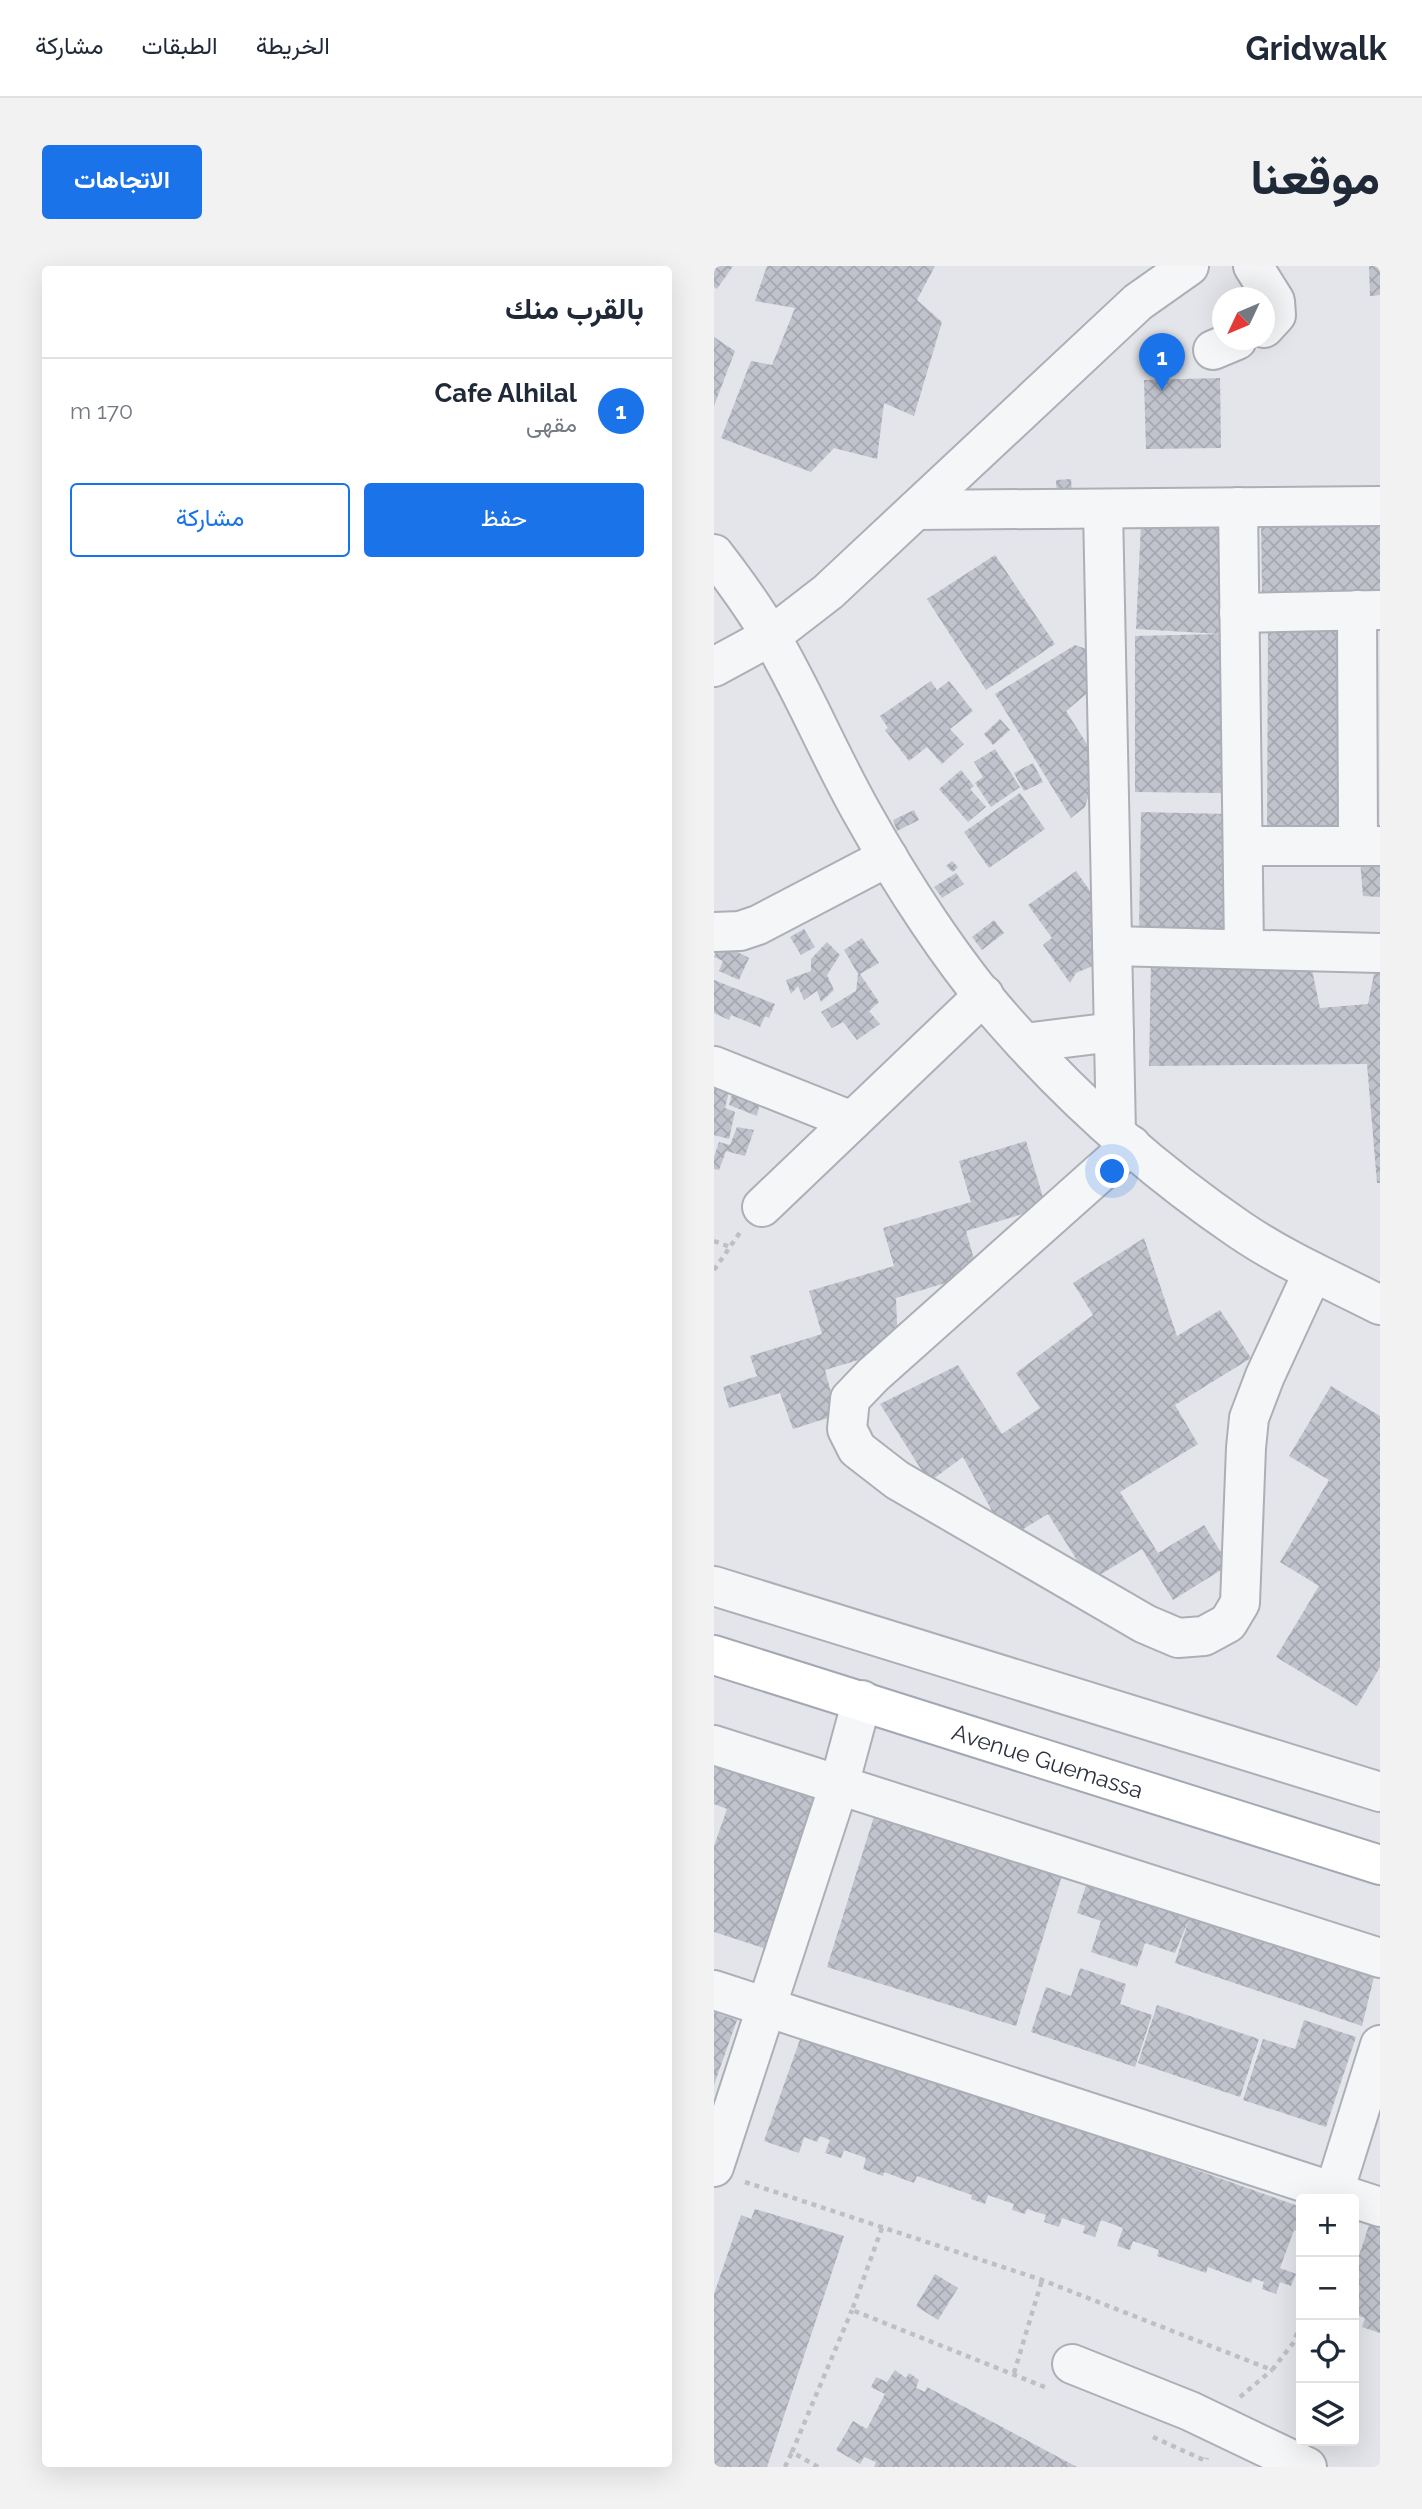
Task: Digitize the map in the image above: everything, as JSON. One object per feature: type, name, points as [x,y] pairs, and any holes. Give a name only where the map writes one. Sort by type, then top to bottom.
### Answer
[{"type":"main road","name":"Avenue Guemassa","points":[[714,1655],[1380,1865]]},
{"type":"street","points":[[1253,266],[1267,287]]},
{"type":"street","points":[[714,667],[771,636],[828,593],[1173,270]]},
{"type":"street","points":[[916,510],[1380,506]]},
{"type":"street","points":[[1238,507],[1244,949]]},
{"type":"street","points":[[1103,509],[1114,1032],[1124,1139]]},
{"type":"street","points":[[714,554],[771,636],[860,810],[888,857],[984,995],[1024,1043],[1124,1139],[1169,1178],[1241,1231],[1313,1272],[1380,1305]]},
{"type":"street","points":[[1240,612],[1368,610],[1369,846],[1243,846]]},
{"type":"street","points":[[714,932],[740,931],[758,925],[888,857]]},
{"type":"street","points":[[1112,946],[1380,953]]},
{"type":"street","points":[[762,1207],[984,995]]},
{"type":"street","points":[[1024,1043],[1114,1032]]},
{"type":"street","points":[[714,1066],[852,1121]]},
{"type":"street","points":[[1124,1139],[850,1399],[847,1429],[857,1449],[897,1480],[1144,1624],[1178,1638],[1204,1636],[1228,1623],[1240,1603],[1246,1448],[1250,1418],[1265,1376],[1313,1272]]},
{"type":"street","points":[[714,1586],[1380,1793]]},
{"type":"street","points":[[727,2173],[766,2008],[839,1785],[862,1700]]},
{"type":"street","points":[[714,1745],[1380,1958]]},
{"type":"street","points":[[714,1990],[1380,2207]]},
{"type":"street","points":[[1334,2192],[1380,2045]]},
{"type":"street","points":[[1072,2364],[1218,2423],[1307,2467]]},
{"type":"path","points":[[714,1270],[762,1207]]},
{"type":"path","points":[[714,1241],[730,1247]]},
{"type":"path","points":[[727,2173],[1042,2280],[1272,2370],[1296,2336]]},
{"type":"path","points":[[1014,2373],[1042,2280]]},
{"type":"path","points":[[785,2467],[852,2310]]},
{"type":"path","points":[[792,2452],[818,2467]]},
{"type":"building","points":[[714,266],[733,266],[717,289],[714,287]]},
{"type":"building","points":[[767,266],[935,266],[917,300],[942,322],[914,416],[884,403],[877,459],[834,448],[811,472],[721,438],[751,361],[772,365],[795,308],[755,301]]},
{"type":"building","points":[[1369,266],[1380,266],[1380,295],[1370,296]]},
{"type":"building","points":[[714,337],[735,351],[714,406]]},
{"type":"building","points":[[1220,378],[1221,448],[1146,449],[1144,380]]},
{"type":"building","points":[[1071,479],[1072,492],[1057,493],[1056,480]]},
{"type":"building","points":[[1224,518],[1225,793],[1135,792],[1135,636],[1221,634],[1136,629],[1141,524]]},
{"type":"building","points":[[1380,522],[1380,596],[1262,596],[1261,523]]},
{"type":"building","points":[[995,555],[1055,644],[986,690],[927,599]]},
{"type":"building","points":[[1268,622],[1347,623],[1347,833],[1267,833]]},
{"type":"building","points":[[1075,645],[1095,652],[1097,685],[1066,711],[1099,763],[1085,807],[1071,818],[995,694]]},
{"type":"building","points":[[931,681],[937,690],[949,681],[973,711],[950,729],[964,744],[942,764],[927,747],[909,761],[885,730],[888,728],[880,716]]},
{"type":"building","points":[[1000,719],[1010,730],[993,745],[984,734]]},
{"type":"building","points":[[995,749],[1020,787],[991,807],[975,783],[983,777],[974,762]]},
{"type":"building","points":[[1033,763],[1043,782],[1024,791],[1014,773]]},
{"type":"building","points":[[961,770],[974,786],[970,789],[986,807],[968,822],[939,789]]},
{"type":"building","points":[[1020,793],[1045,829],[989,868],[964,832]]},
{"type":"building","points":[[914,810],[919,820],[897,831],[893,820]]},
{"type":"building","points":[[1141,812],[1229,814],[1228,933],[1139,931]]},
{"type":"building","points":[[1360,860],[1380,861],[1380,897],[1363,896]]},
{"type":"building","points":[[952,861],[958,867],[953,872],[946,866]]},
{"type":"building","points":[[1076,871],[1100,905],[1095,965],[1076,973],[1070,983],[1043,945],[1052,938],[1028,905]]},
{"type":"building","points":[[956,873],[964,884],[942,898],[934,887]]},
{"type":"building","points":[[994,920],[1004,933],[982,950],[972,937]]},
{"type":"building","points":[[804,929],[815,947],[801,955],[790,937]]},
{"type":"building","points":[[862,938],[879,963],[860,974],[879,1002],[869,1011],[880,1024],[857,1040],[843,1022],[832,1028],[821,1012],[856,991],[858,974],[844,950]]},
{"type":"building","points":[[827,942],[840,955],[827,975],[834,990],[821,1002],[817,991],[804,1000],[798,986],[791,994],[786,980],[811,971],[811,959]]},
{"type":"building","points":[[720,943],[749,958],[739,980],[719,971],[723,961],[714,957]]},
{"type":"building","points":[[1151,963],[1312,970],[1320,1008],[1368,1004],[1375,969],[1380,969],[1380,1183],[1377,1183],[1367,1064],[1149,1066]]},
{"type":"building","points":[[714,980],[775,1004],[769,1018],[765,1016],[760,1027],[731,1015],[729,1020],[714,1013]]},
{"type":"building","points":[[736,1079],[762,1093],[757,1116],[729,1105]]},
{"type":"building","points":[[732,1080],[725,1108],[735,1112],[729,1139],[714,1135],[714,1083]]},
{"type":"building","points":[[737,1127],[754,1130],[745,1156],[726,1151],[719,1170],[714,1169],[714,1157],[719,1142],[730,1145]]},
{"type":"building","points":[[1026,1141],[1046,1207],[966,1231],[978,1273],[896,1298],[898,1348],[825,1370],[837,1415],[793,1429],[780,1393],[729,1408],[723,1387],[757,1376],[750,1356],[822,1334],[809,1291],[894,1266],[883,1228],[971,1202],[959,1161]]},
{"type":"building","points":[[1144,1238],[1177,1336],[1220,1310],[1251,1358],[1175,1405],[1198,1444],[1120,1492],[1158,1553],[1204,1525],[1229,1565],[1173,1600],[1142,1549],[1090,1581],[1048,1514],[1007,1539],[963,1457],[929,1482],[880,1404],[958,1365],[1002,1434],[1040,1408],[1016,1373],[1093,1315],[1073,1283]]},
{"type":"building","points":[[1331,1386],[1380,1416],[1380,1667],[1357,1706],[1276,1657],[1319,1586],[1280,1562],[1329,1480],[1289,1456]]},
{"type":"building","points":[[714,1755],[817,1788],[766,1949],[714,1932],[714,1846],[727,1809],[714,1804]]},
{"type":"building","points":[[876,1810],[1064,1869],[1016,2026],[827,1967]]},
{"type":"building","points":[[1090,1873],[1296,1945],[1374,1977],[1362,2026],[1175,1963],[1189,1919],[1175,1953],[1145,1943],[1137,1967],[1091,1952],[1101,1921],[1077,1913]]},
{"type":"building","points":[[1080,1968],[1126,1984],[1120,2004],[1152,2015],[1135,2067],[1031,2032],[1046,1987],[1071,1996]]},
{"type":"building","points":[[1157,2005],[1259,2039],[1240,2097],[1138,2063]]},
{"type":"building","points":[[714,2012],[737,2020],[714,2085]]},
{"type":"building","points":[[1304,2020],[1356,2037],[1326,2127],[1243,2100],[1263,2039],[1295,2049]]},
{"type":"building","points":[[803,2031],[1296,2205],[1296,2231],[1294,2230],[1280,2268],[1296,2274],[1291,2286],[1280,2282],[1276,2294],[1262,2289],[1264,2282],[1253,2278],[1251,2283],[1208,2267],[1206,2273],[1157,2256],[1159,2250],[1133,2241],[1130,2250],[1117,2246],[1123,2228],[1101,2220],[1095,2237],[1083,2233],[1085,2226],[1062,2218],[1059,2227],[1044,2222],[1046,2215],[1027,2209],[1025,2214],[1012,2210],[1014,2204],[988,2195],[985,2204],[971,2199],[972,2195],[917,2176],[914,2183],[884,2172],[883,2176],[863,2169],[866,2158],[844,2150],[841,2158],[825,2153],[830,2140],[820,2136],[817,2142],[804,2137],[799,2153],[764,2141]]},
{"type":"building","points":[[755,2209],[844,2236],[767,2467],[714,2467],[714,2294],[741,2215],[751,2219]]},
{"type":"building","points":[[1369,2225],[1380,2229],[1380,2333],[1362,2327],[1365,2318],[1359,2316],[1359,2256]]},
{"type":"building","points":[[935,2274],[958,2288],[938,2320],[916,2306]]},
{"type":"building","points":[[895,2370],[906,2378],[909,2373],[919,2380],[916,2388],[925,2392],[927,2387],[1077,2467],[874,2467],[876,2462],[864,2457],[860,2464],[836,2450],[853,2421],[867,2429],[885,2394],[871,2387],[876,2377],[887,2382]]},
{"type":"place","name":"Cafe Alhilal","points":[[1162,391]]}]
